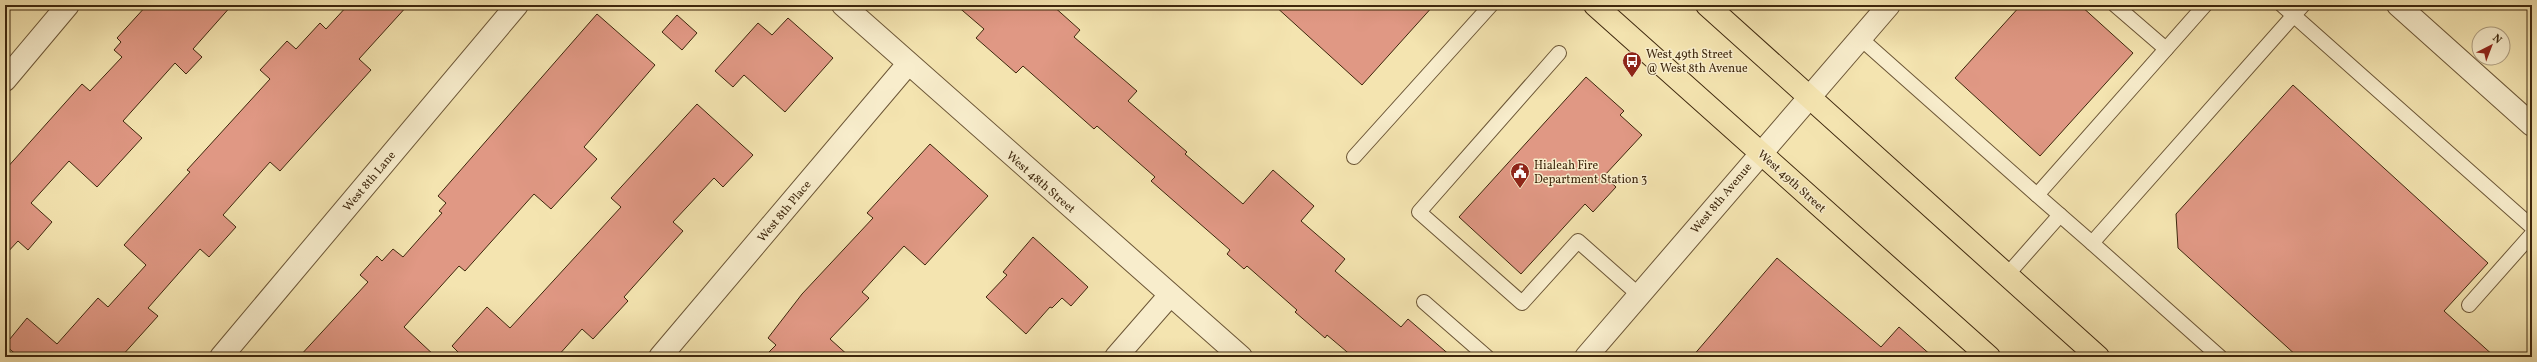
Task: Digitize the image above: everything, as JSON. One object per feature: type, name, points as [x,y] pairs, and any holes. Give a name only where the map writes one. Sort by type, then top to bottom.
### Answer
[{"type":"main road","name":"West 49th Street","points":[[1595,5],[1989,357]]},
{"type":"main road","points":[[1707,5],[1808,98],[2098,357]]},
{"type":"street","points":[[5,80],[68,5]]},
{"type":"street","name":"West 8th Lane","points":[[221,357],[517,5]]},
{"type":"street","name":"West 48th Street","points":[[843,5],[1241,357]]},
{"type":"street","name":"West 8th Avenue","points":[[1586,357],[1760,153],[1889,5]]},
{"type":"street","points":[[2398,5],[2532,125]]},
{"type":"street","name":"West 8th Place","points":[[660,357],[908,64]]},
{"type":"street","points":[[1116,357],[1170,295]]},
{"type":"lane","points":[[1354,157],[1491,5]]},
{"type":"lane","points":[[2115,5],[2166,49]]},
{"type":"lane","points":[[2037,194],[2205,5]]},
{"type":"lane","points":[[2282,5],[2532,227]]},
{"type":"lane","points":[[2092,243],[2303,5]]},
{"type":"lane","points":[[1860,38],[2220,357]]},
{"type":"lane","points":[[1559,53],[1419,212],[1522,303],[1578,241],[1639,295]]},
{"type":"lane","points":[[2007,275],[2060,215]]},
{"type":"lane","points":[[2469,305],[2532,234]]},
{"type":"lane","points":[[1424,302],[1487,357]]},
{"type":"building","points":[[147,5],[232,5],[193,49],[202,57],[186,74],[175,63],[123,121],[142,138],[97,187],[69,161],[31,203],[52,222],[28,250],[18,241],[5,255],[5,170],[82,84],[90,91],[122,57],[114,50],[121,42],[117,38]]},
{"type":"building","points":[[348,5],[408,5],[359,59],[371,70],[280,171],[270,162],[223,215],[236,227],[209,257],[200,249],[148,308],[158,316],[121,357],[19,357],[5,345],[27,318],[57,344],[98,298],[108,307],[146,265],[124,245],[190,172],[187,170],[270,79],[260,70],[287,41],[296,49],[320,23],[326,29]]},
{"type":"building","points":[[956,5],[1052,5],[1080,30],[1074,37],[1137,91],[1128,101],[1187,152],[1185,154],[1243,204],[1273,170],[1314,206],[1301,221],[1345,259],[1335,271],[1401,327],[1408,319],[1452,357],[1353,357],[1327,335],[1325,338],[1295,312],[1297,310],[1247,266],[1244,269],[1227,254],[1230,250],[1151,181],[1155,177],[1097,126],[1094,129],[1023,66],[1016,73],[976,38],[984,29]]},
{"type":"building","points":[[1274,5],[1434,5],[1362,85]]},
{"type":"building","points":[[2021,5],[2080,5],[2133,53],[2040,156],[1955,78]]},
{"type":"building","points":[[597,14],[655,65],[584,147],[597,159],[551,209],[534,194],[465,271],[459,266],[404,327],[436,357],[299,357],[368,282],[360,275],[377,256],[382,261],[393,249],[403,257],[442,213],[439,211],[446,203],[438,196]]},
{"type":"building","points":[[677,15],[697,33],[682,50],[662,32]]},
{"type":"building","points":[[788,18],[833,58],[785,112],[744,75],[733,87],[715,71],[758,23],[772,35]]},
{"type":"building","points":[[1586,77],[1624,111],[1620,115],[1642,135],[1604,176],[1616,187],[1593,212],[1585,204],[1521,274],[1459,217]]},
{"type":"building","points":[[2293,85],[2488,263],[2444,311],[2495,357],[2298,357],[2178,248],[2176,214]]},
{"type":"building","points":[[697,104],[753,155],[723,187],[714,178],[673,222],[683,231],[624,297],[628,301],[593,339],[582,329],[557,357],[463,357],[452,346],[487,307],[510,328],[621,207],[611,198]]},
{"type":"building","points":[[930,144],[988,196],[925,265],[904,246],[862,292],[869,298],[830,339],[850,357],[764,357],[776,345],[768,338],[802,294],[873,218],[867,213]]},
{"type":"building","points":[[1033,237],[1088,287],[1071,306],[1062,298],[1052,308],[1050,307],[1026,334],[986,297],[1007,275],[1003,272]]},
{"type":"building","points":[[1777,258],[1881,347],[1899,327],[1933,357],[1692,357]]},
{"type":"place","name":"West 49th Street @ West 8th Avenue","points":[[1632,78]]},
{"type":"place","name":"Hialeah Fire Department Station 3","points":[[1520,189]]}]
